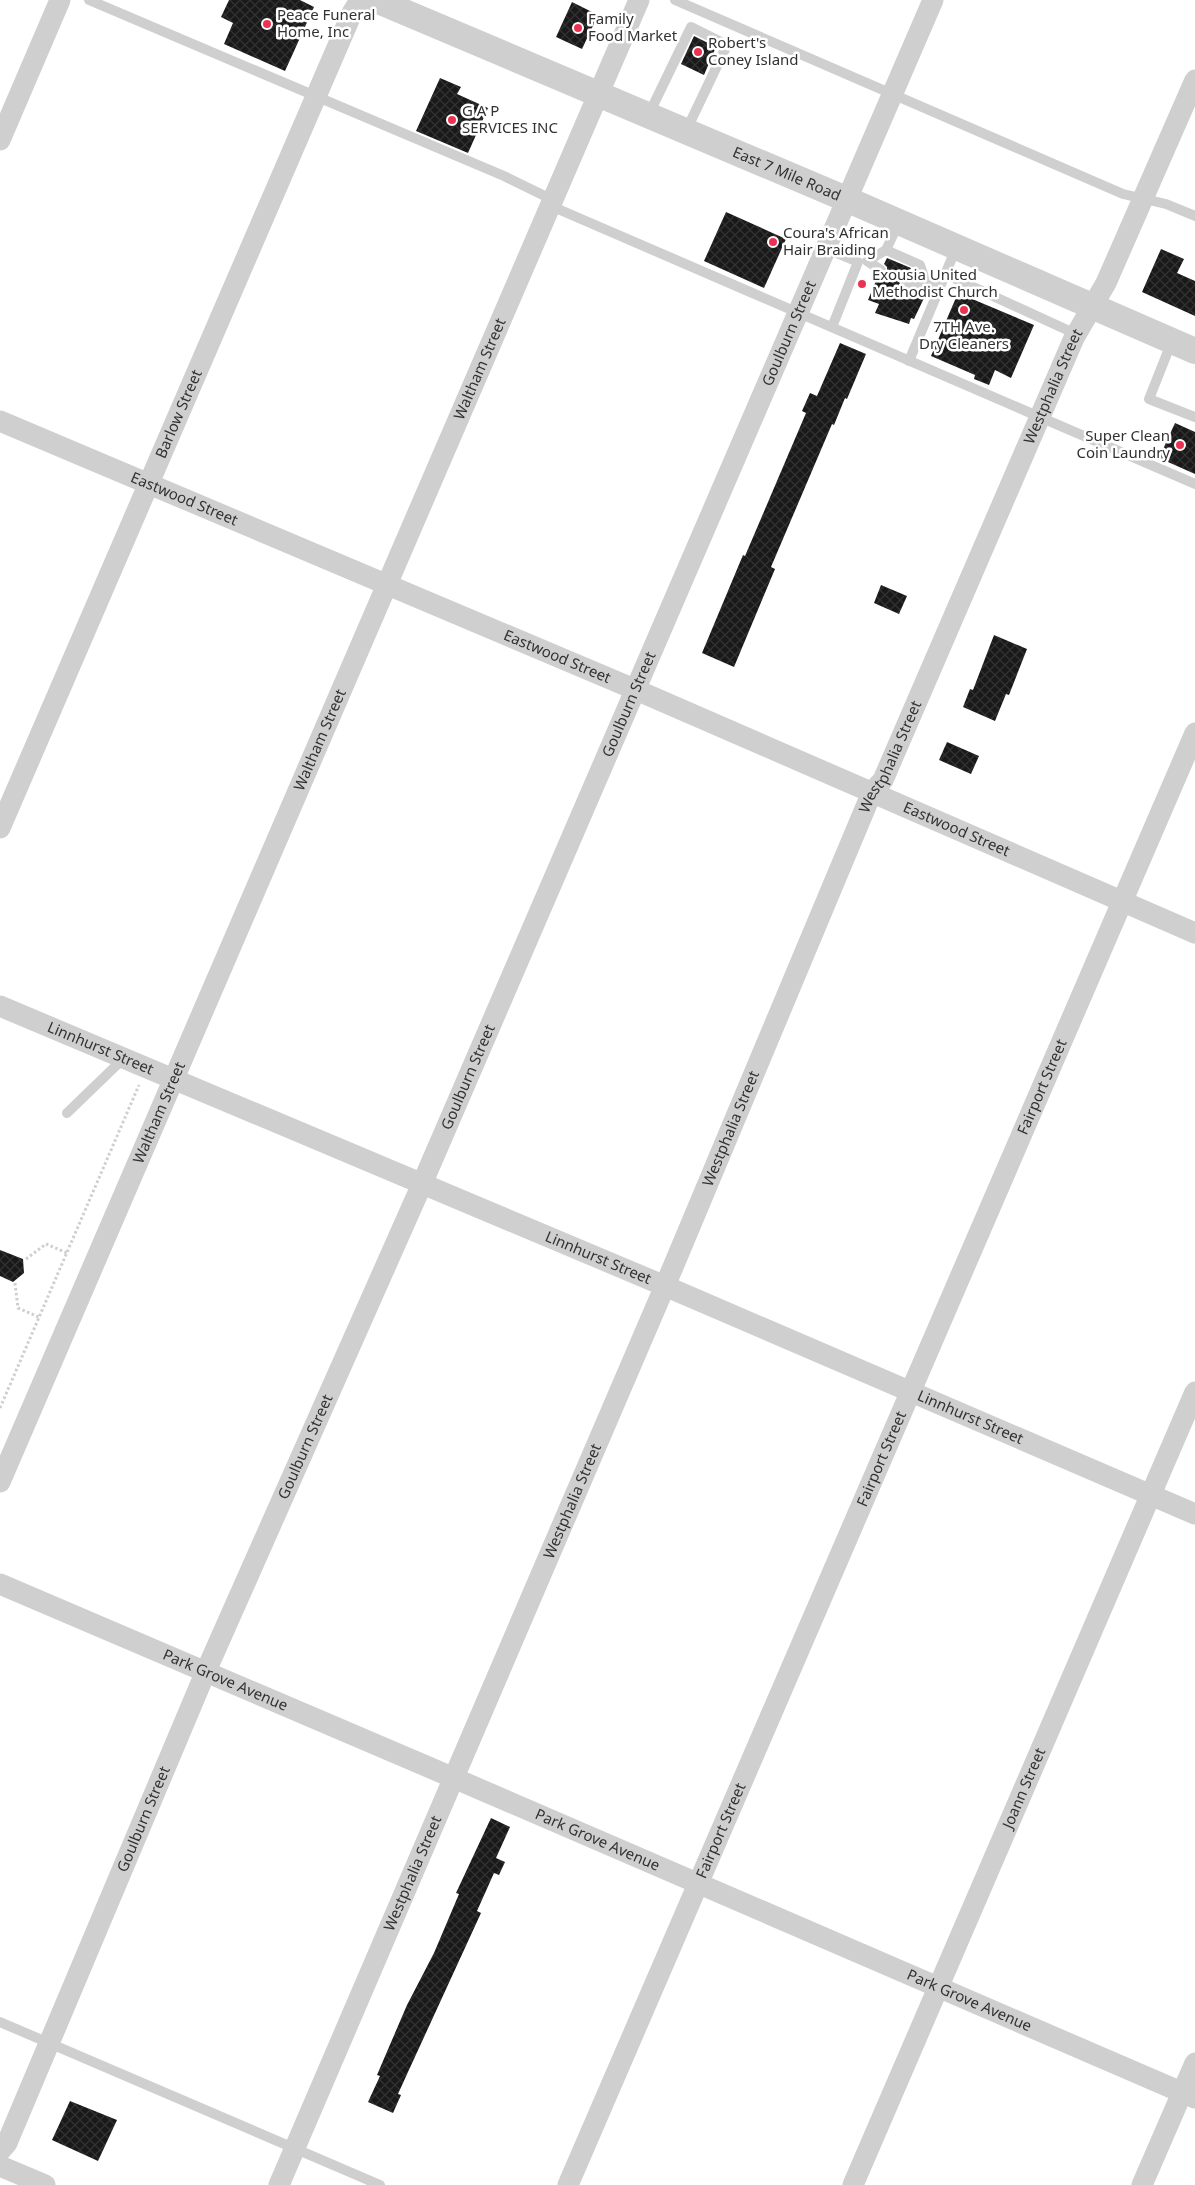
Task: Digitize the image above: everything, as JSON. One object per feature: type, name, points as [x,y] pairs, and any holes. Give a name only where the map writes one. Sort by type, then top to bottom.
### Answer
[{"type":"street","points":[[0,140],[60,0]]},
{"type":"street","name":"Barlow Street","points":[[0,828],[316,95],[352,13],[360,0]]},
{"type":"street","name":"East 7 Mile Road","points":[[376,0],[899,222],[1184,346]]},
{"type":"street","name":"Waltham Street","points":[[0,1482],[639,0]]},
{"type":"street","name":"Goulburn Street","points":[[0,2151],[7,2143],[206,1671],[422,1184],[634,689],[933,0]]},
{"type":"street","name":"Westphalia Street","points":[[279,2185],[665,1286],[872,792],[883,780],[1076,334],[1094,307],[1195,80]]},
{"type":"street","name":"Eastwood Street","points":[[0,421],[634,689],[1195,933]]},
{"type":"street","name":"Fairport Street","points":[[568,2185],[1195,734]]},
{"type":"street","name":"Linnhurst Street","points":[[0,1006],[665,1286],[1195,1514]]},
{"type":"street","name":"Joann Street","points":[[853,2185],[1195,1392]]},
{"type":"street","name":"Park Grove Avenue","points":[[0,1584],[1189,2095]]},
{"type":"street","points":[[1142,2185],[1189,2095],[1195,2063]]},
{"type":"street","points":[[0,2166],[45,2185]]},
{"type":"lane","points":[[89,0],[504,176],[552,203],[909,361],[1195,484]]},
{"type":"lane","points":[[675,0],[1116,191],[1143,200],[1166,204],[1195,216]]},
{"type":"lane","points":[[648,116],[690,27],[727,45],[686,132]]},
{"type":"lane","points":[[832,327],[863,262],[886,250],[899,222]]},
{"type":"lane","points":[[909,361],[956,247]]},
{"type":"lane","points":[[825,248],[881,270]]},
{"type":"lane","points":[[886,250],[920,265],[925,280],[940,287]]},
{"type":"lane","points":[[945,274],[1076,334]]},
{"type":"lane","points":[[905,281],[914,285],[925,280]]},
{"type":"lane","points":[[1184,346],[1149,399],[1195,417]]},
{"type":"lane","points":[[67,1113],[124,1058]]},
{"type":"lane","points":[[0,2022],[380,2185]]},
{"type":"path","points":[[0,1408],[140,1082],[150,1069]]},
{"type":"path","points":[[26,1259],[46,1244],[67,1253]]},
{"type":"path","points":[[15,1283],[18,1308],[39,1317]]},
{"type":"building","points":[[229,0],[300,0],[314,7],[285,71],[224,44],[233,23],[221,17]]},
{"type":"building","points":[[572,2],[598,15],[582,49],[556,37]]},
{"type":"building","points":[[694,36],[716,47],[704,75],[681,64]]},
{"type":"building","name":"G A P SERVICES INC","points":[[440,78],[461,87],[457,94],[488,108],[468,153],[416,131]]},
{"type":"building","points":[[726,212],[786,239],[764,288],[704,261]]},
{"type":"building","points":[[1161,249],[1184,259],[1177,273],[1195,281],[1195,316],[1142,292]]},
{"type":"building","points":[[887,258],[911,268],[907,275],[904,274],[899,278],[900,285],[925,296],[914,319],[911,318],[909,324],[875,313],[879,304],[868,300],[878,276],[884,276],[887,273],[887,267],[884,264]]},
{"type":"building","points":[[958,293],[1034,325],[1011,378],[995,370],[989,385],[974,379],[975,375],[931,356]]},
{"type":"building","points":[[840,343],[866,354],[847,399],[845,398],[834,425],[832,424],[771,567],[775,569],[734,667],[702,653],[806,413],[802,411],[810,393],[817,396]]},
{"type":"building","name":"Super Clean Coin Laundry","points":[[1175,423],[1195,432],[1195,474],[1159,458]]},
{"type":"building","points":[[881,585],[907,596],[899,614],[874,603]]},
{"type":"building","points":[[994,635],[1027,649],[1009,695],[1006,694],[995,721],[963,707],[970,689],[973,690]]},
{"type":"building","points":[[947,742],[979,756],[971,774],[939,760]]},
{"type":"building","points":[[0,1250],[23,1259],[24,1273],[13,1282],[0,1276]]},
{"type":"building","points":[[491,1818],[510,1827],[496,1858],[505,1862],[499,1875],[494,1873],[477,1911],[481,1913],[398,2094],[401,2095],[393,2113],[368,2102],[380,2076],[377,2075],[407,2005],[434,1953],[459,1894],[456,1893]]},
{"type":"building","points":[[70,2101],[117,2120],[98,2161],[52,2140]]},
{"type":"place","name":"Peace Funeral Home, Inc","points":[[267,24]]},
{"type":"place","name":"Family Food Market","points":[[578,28]]},
{"type":"place","name":"Robert's Coney Island","points":[[698,52]]},
{"type":"place","name":"G A P SERVICES INC","points":[[452,120]]},
{"type":"place","name":"Coura's African Hair Braiding","points":[[773,242]]},
{"type":"place","name":"Exousia United Methodist Church","points":[[862,284]]},
{"type":"place","name":"7TH Ave. Dry Cleaners","points":[[964,310]]},
{"type":"place","name":"Super Clean Coin Laundry","points":[[1180,445]]}]
